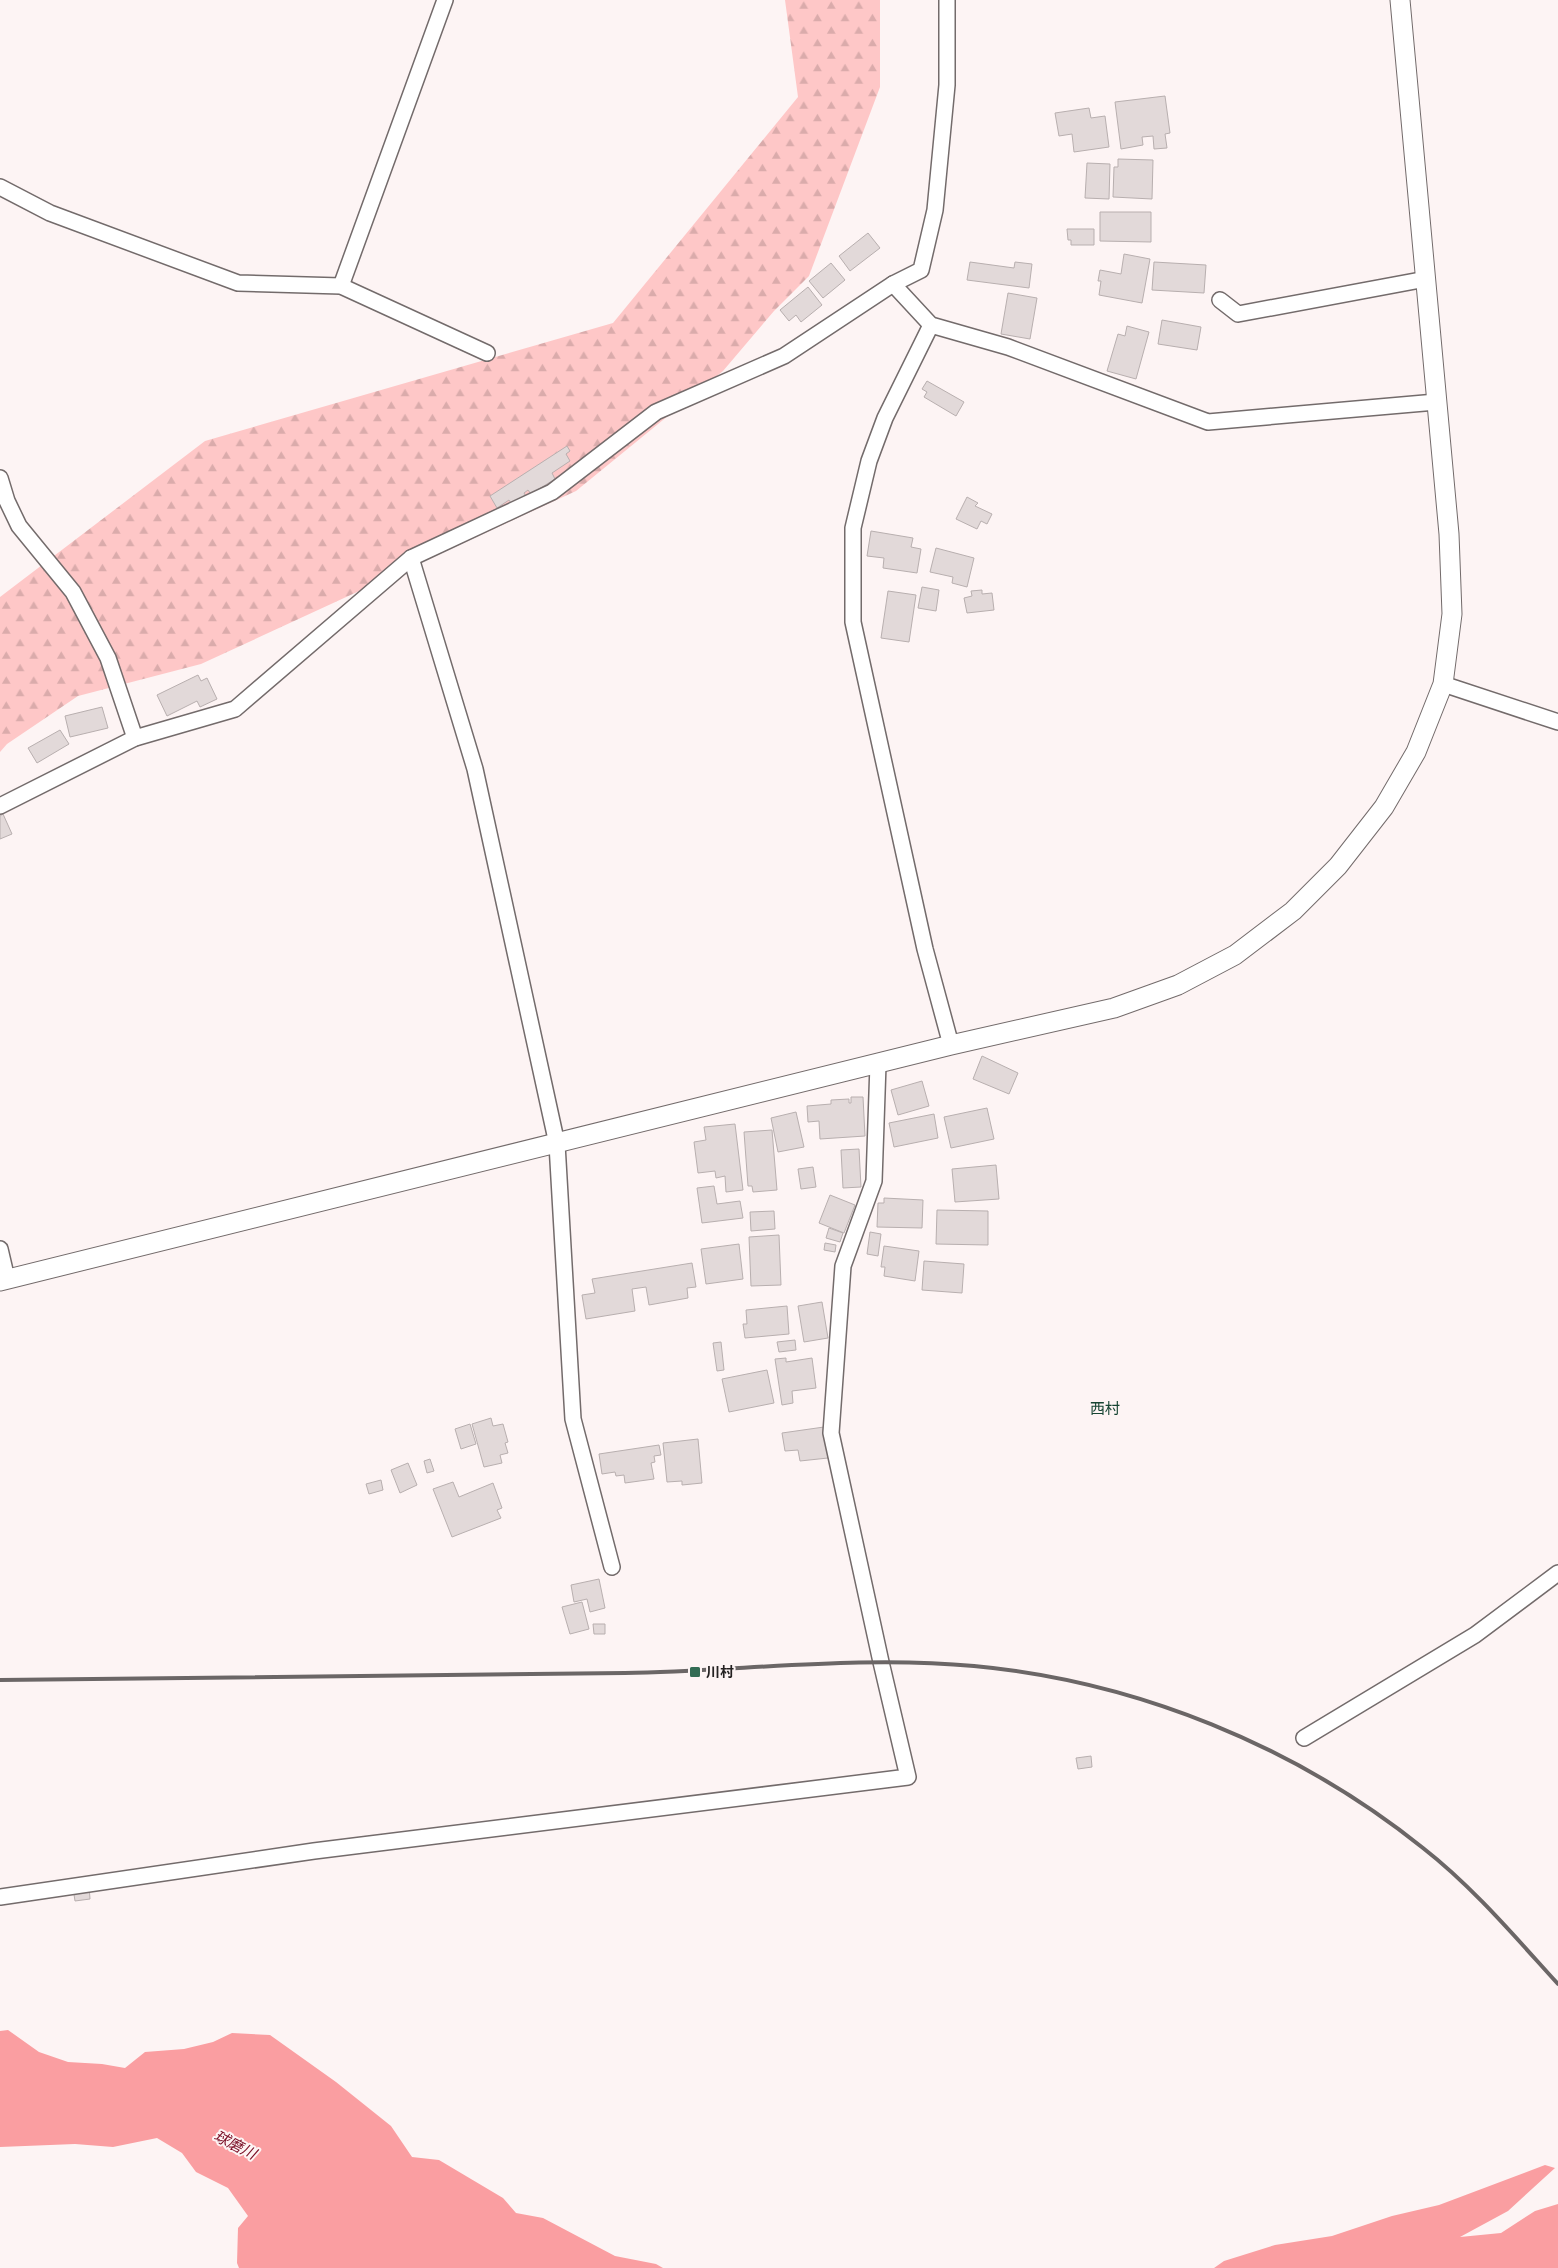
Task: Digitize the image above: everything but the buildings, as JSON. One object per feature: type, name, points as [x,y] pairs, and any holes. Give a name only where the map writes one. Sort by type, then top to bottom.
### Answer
[{"type":"street","points":[[341,286],[445,0]]},
{"type":"street","points":[[0,806],[135,738],[235,709],[411,558],[552,492],[656,412],[784,356],[893,284],[921,270],[935,210],[947,85],[948,0]]},
{"type":"street","points":[[0,1249],[4,1280],[951,1045],[1114,1008],[1178,985],[1235,955],[1300,904],[1338,866],[1384,808],[1416,752],[1443,684],[1452,614],[1449,534],[1400,0]]},
{"type":"street","points":[[0,188],[50,213],[238,283],[341,286],[487,353]]},
{"type":"street","points":[[1220,300],[1238,314],[1426,280]]},
{"type":"street","points":[[893,284],[931,325],[1008,347],[1208,422],[1436,402]]},
{"type":"street","points":[[931,325],[885,418],[869,461],[853,528],[853,622],[925,948],[951,1045]]},
{"type":"street","points":[[0,478],[7,501],[19,526],[73,592],[108,658],[135,738]]},
{"type":"street","points":[[411,558],[475,769],[557,1144],[573,1419],[612,1567]]},
{"type":"street","points":[[1443,684],[1558,722]]},
{"type":"street","points":[[0,1897],[314,1851],[908,1777],[831,1433],[843,1266],[874,1181],[878,1064]]},
{"type":"street","points":[[1304,1738],[1475,1635],[1558,1573]]},
{"type":"green space","points":[[785,0],[880,0],[880,87],[809,276],[774,311],[723,371],[576,491],[201,664],[78,696],[7,744],[0,752],[0,597],[205,441],[613,323],[798,97]]},
{"type":"water","name":"球磨川","points":[[8,2030],[39,2052],[68,2062],[102,2064],[125,2068],[145,2052],[184,2049],[213,2042],[232,2033],[270,2035],[336,2082],[391,2126],[412,2157],[439,2160],[503,2198],[516,2213],[543,2218],[615,2256],[656,2264],[663,2268],[239,2268],[237,2263],[238,2228],[248,2216],[228,2188],[196,2172],[182,2153],[157,2138],[113,2147],[75,2144],[0,2147],[0,2031]]},
{"type":"water","points":[[1545,2165],[1555,2168],[1508,2211],[1460,2237],[1501,2233],[1535,2211],[1558,2204],[1558,2268],[1214,2268],[1224,2261],[1275,2245],[1332,2236],[1392,2216],[1439,2205]]},
{"type":"railway","points":[[0,1680],[625,1673],[887,1662],[974,1666],[1035,1674],[1095,1686],[1154,1703],[1212,1724],[1268,1750],[1322,1779],[1374,1812],[1441,1863],[1494,1913],[1558,1984]]},
{"type":"place","name":"川村","points":[[695,1672]]},
{"type":"district","name":"西村","points":[[1105,1409]]}]
